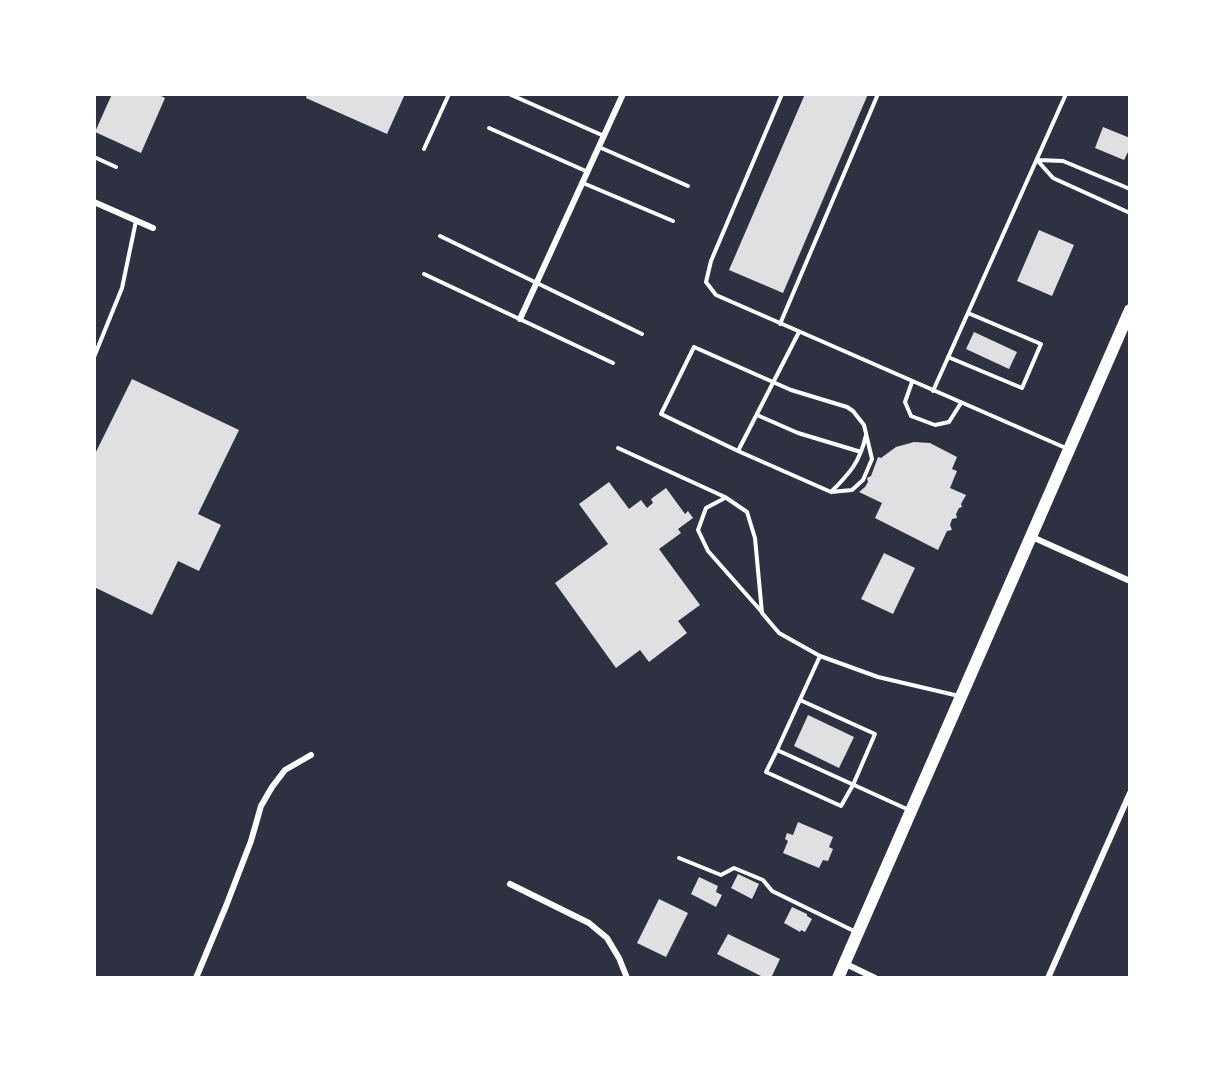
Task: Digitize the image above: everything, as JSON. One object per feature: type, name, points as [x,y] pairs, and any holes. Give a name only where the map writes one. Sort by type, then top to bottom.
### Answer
[{"type":"main road","points":[[838,978],[1130,310]]},
{"type":"street","points":[[520,319],[623,94]]},
{"type":"street","points":[[94,202],[153,228]]},
{"type":"street","points":[[1030,536],[1130,581]]},
{"type":"street","points":[[196,978],[226,906],[261,806],[285,770],[311,755]]},
{"type":"street","points":[[1048,978],[1130,793]]},
{"type":"street","points":[[510,884],[589,923],[607,938],[627,978]]},
{"type":"street","points":[[844,963],[875,978]]},
{"type":"lane","points":[[424,149],[449,94]]},
{"type":"lane","points":[[509,94],[604,136]]},
{"type":"lane","points":[[782,94],[711,261],[706,282],[716,295],[1069,450]]},
{"type":"lane","points":[[780,324],[878,94]]},
{"type":"lane","points":[[933,391],[1066,94]]},
{"type":"lane","points":[[489,128],[588,172]]},
{"type":"lane","points":[[599,147],[688,186]]},
{"type":"lane","points":[[94,157],[116,167]]},
{"type":"lane","points":[[1037,160],[1063,161],[1130,189]]},
{"type":"lane","points":[[1037,160],[1053,178],[1130,213]]},
{"type":"lane","points":[[583,183],[673,221]]},
{"type":"lane","points":[[94,357],[122,288],[136,221]]},
{"type":"lane","points":[[440,236],[642,334]]},
{"type":"lane","points":[[424,274],[613,363]]},
{"type":"lane","points":[[948,357],[1022,388],[1041,344],[968,313]]},
{"type":"lane","points":[[738,451],[799,332]]},
{"type":"lane","points":[[694,347],[772,382],[854,411],[864,425],[872,459],[863,480],[852,490],[831,492],[661,414],[694,347]]},
{"type":"lane","points":[[912,382],[905,402],[911,416],[935,425],[949,422],[961,403]]},
{"type":"lane","points":[[756,414],[798,433],[861,452]]},
{"type":"lane","points":[[831,492],[856,464],[866,432]]},
{"type":"lane","points":[[618,447],[725,497],[747,512],[755,538],[762,613]]},
{"type":"lane","points":[[725,497],[706,508],[698,530],[708,551],[779,633],[820,656],[878,677],[960,696]]},
{"type":"lane","points":[[800,700],[875,734],[853,785],[841,806],[766,772],[820,656]]},
{"type":"lane","points":[[777,750],[910,811]]},
{"type":"lane","points":[[679,858],[721,875],[734,868],[763,880],[772,891],[857,932]]},
{"type":"building","points":[[112,94],[157,94],[165,98],[141,153],[95,132]]},
{"type":"building","points":[[307,94],[405,94],[387,134],[306,98]]},
{"type":"building","points":[[805,94],[868,94],[783,293],[729,270]]},
{"type":"building","points":[[1103,127],[1130,138],[1130,148],[1124,160],[1095,148]]},
{"type":"building","points":[[1039,230],[1074,245],[1052,296],[1017,281]]},
{"type":"building","points":[[974,332],[1017,352],[1009,369],[966,349]]},
{"type":"building","points":[[132,379],[239,430],[198,514],[221,525],[199,571],[178,561],[152,615],[94,587],[94,456]]},
{"type":"building","points":[[914,442],[930,443],[957,457],[952,469],[957,471],[950,488],[966,495],[961,504],[962,507],[956,514],[957,518],[952,519],[950,525],[952,530],[947,531],[938,550],[875,518],[882,503],[859,492],[868,482],[867,478],[871,476],[878,457],[881,458],[896,447]]},
{"type":"building","points":[[609,482],[629,509],[641,500],[647,508],[653,503],[651,499],[666,488],[685,514],[688,511],[693,518],[678,529],[681,533],[659,549],[700,605],[678,621],[687,633],[649,662],[640,650],[616,668],[555,583],[608,544],[579,504]]},
{"type":"building","points":[[884,553],[915,568],[893,614],[861,599]]},
{"type":"building","points":[[808,715],[854,737],[839,768],[794,746]]},
{"type":"building","points":[[798,822],[833,837],[829,847],[833,849],[828,861],[823,860],[819,868],[783,853],[788,841],[785,839],[787,833],[793,835]]},
{"type":"building","points":[[738,874],[759,884],[752,899],[731,888]]},
{"type":"building","points":[[699,877],[718,886],[716,892],[722,895],[716,907],[691,894]]},
{"type":"building","points":[[659,899],[688,913],[666,957],[637,943]]},
{"type":"building","points":[[792,907],[812,919],[805,932],[801,930],[800,932],[784,923]]},
{"type":"building","points":[[728,934],[780,959],[771,978],[765,978],[717,954]]}]
